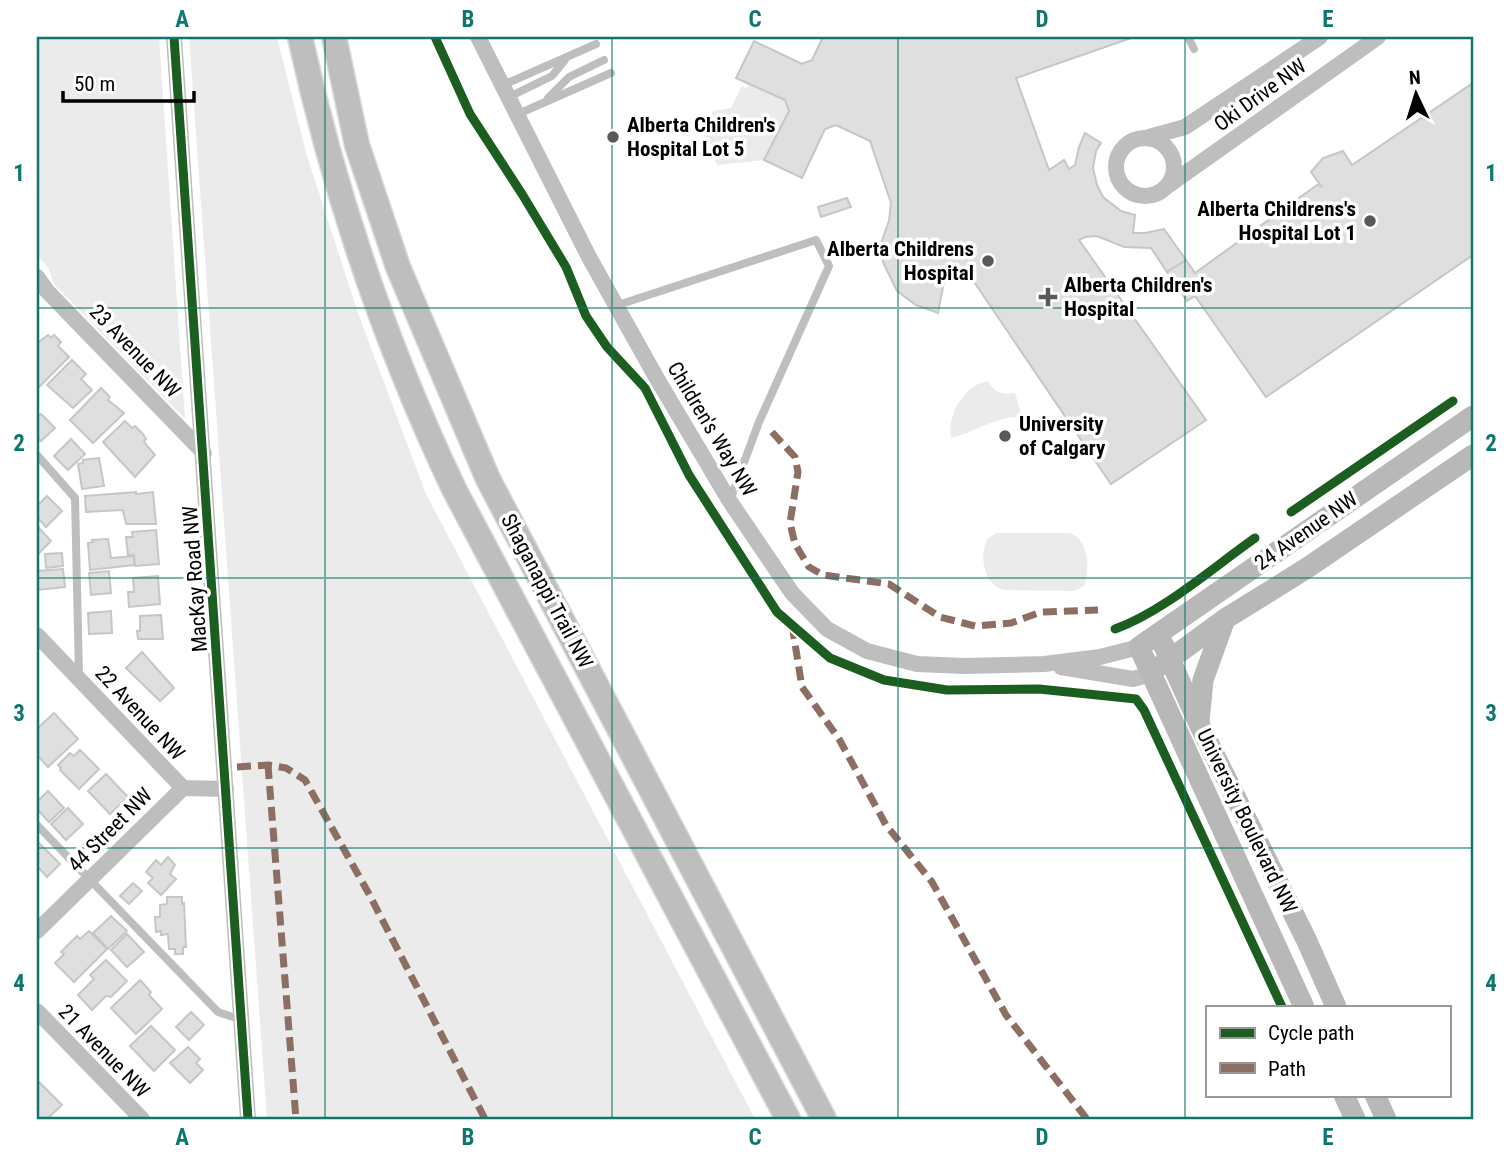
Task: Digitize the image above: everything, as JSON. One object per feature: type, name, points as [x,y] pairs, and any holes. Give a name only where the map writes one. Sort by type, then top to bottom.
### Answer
[{"type":"main road","name":"Shaganappi Trail NW","points":[[300,37],[330,154],[366,271],[426,431],[454,489],[788,1119]]},
{"type":"main road","name":"Shaganappi Trail NW","points":[[334,37],[357,145],[398,267],[488,479],[824,1119]]},
{"type":"street","name":"MacKay Road NW","points":[[174,37],[248,1119]]},
{"type":"street","name":"Children's Way NW","points":[[478,37],[615,306],[729,500],[792,593],[827,628],[867,650],[917,664],[1044,664],[1100,657],[1139,647]]},
{"type":"street","name":"Oki Drive NW","points":[[1149,137],[1185,127],[1320,37]]},
{"type":"street","name":"Oki Drive NW","points":[[1166,187],[1378,37]]},
{"type":"street","points":[[1149,137],[1166,145],[1174,161],[1172,179],[1158,193],[1139,195],[1130,192],[1117,177],[1116,167],[1122,148],[1129,142],[1149,137]]},
{"type":"street","name":"23 Avenue NW","points":[[37,277],[42,296],[204,453]]},
{"type":"street","name":"24 Avenue NW","points":[[1139,647],[1473,416]]},
{"type":"street","name":"24 Avenue NW","points":[[1151,674],[1170,657],[1225,619],[1307,568],[1473,455]]},
{"type":"street","points":[[1199,724],[1203,680],[1225,619]]},
{"type":"street","name":"22 Avenue NW","points":[[37,635],[183,788],[226,789]]},
{"type":"street","name":"University Boulevard NW","points":[[1159,635],[1199,724],[1306,939],[1336,1006]]},
{"type":"street","name":"University Boulevard NW","points":[[1139,647],[1304,1006]]},
{"type":"street","name":"Children's Way NW","points":[[1044,664],[1133,678],[1151,674]]},
{"type":"street","name":"44 Street NW","points":[[37,931],[183,788]]},
{"type":"street","name":"21 Avenue NW","points":[[37,1011],[142,1119]]},
{"type":"street","points":[[1344,1096],[1355,1119]]},
{"type":"street","points":[[1375,1096],[1386,1119]]},
{"type":"lane","points":[[1188,37],[1194,49]]},
{"type":"lane","points":[[506,91],[566,57],[596,44]]},
{"type":"lane","points":[[506,91],[552,76],[566,57]]},
{"type":"lane","points":[[543,103],[569,77],[604,60]]},
{"type":"lane","points":[[517,114],[611,73]]},
{"type":"lane","points":[[615,306],[816,240],[829,266],[759,422],[729,500]]},
{"type":"lane","points":[[37,455],[75,498],[79,678]]},
{"type":"lane","points":[[37,825],[218,1012],[242,1020]]},
{"type":"shaded area","points":[[37,37],[159,37],[185,419],[53,283],[49,269],[37,255]]},
{"type":"shaded area","points":[[189,37],[277,37],[307,156],[358,313],[426,494],[755,1119],[267,1119]]},
{"type":"shaded area","points":[[748,84],[785,100],[789,111],[764,160],[717,165],[703,133],[713,111],[731,108],[742,86],[747,88]]},
{"type":"shaded area","points":[[988,381],[999,392],[1015,393],[1022,417],[1003,419],[951,438],[952,420],[959,402],[972,388]]},
{"type":"shaded area","points":[[997,533],[1070,533],[1076,536],[1086,556],[1084,586],[1074,591],[1004,590],[997,587],[988,576],[983,553],[988,538]]},
{"type":"building","name":"Alberta Childrens Hospital","points":[[823,37],[1134,37],[1016,78],[1049,170],[1064,160],[1069,169],[1075,165],[1085,133],[1101,143],[1096,151],[1093,168],[1103,197],[1121,211],[1135,215],[1133,233],[1164,229],[1186,260],[1167,272],[1151,248],[1124,247],[1097,236],[1079,240],[1206,420],[1111,484],[970,276],[956,282],[944,282],[938,313],[916,305],[897,291],[883,262],[881,243],[889,221],[891,203],[870,141],[836,125],[825,129],[802,178],[764,160],[789,111],[785,100],[736,78],[754,41],[802,64],[812,60]]},
{"type":"building","name":"Alberta Childrens's Hospital Lot 1","points":[[1473,83],[1473,255],[1266,397],[1195,296],[1187,301],[1167,272],[1186,260],[1195,273],[1317,185],[1321,186],[1311,172],[1323,158],[1343,151],[1352,165]]},
{"type":"building","points":[[847,198],[851,207],[821,217],[818,207]]},
{"type":"building","points":[[48,335],[51,338],[54,335],[61,342],[58,346],[69,357],[39,387],[37,343]]},
{"type":"building","points":[[72,360],[86,374],[81,379],[92,390],[73,408],[47,385]]},
{"type":"building","points":[[101,388],[110,397],[108,400],[124,413],[93,443],[70,420]]},
{"type":"building","points":[[41,414],[55,428],[41,441],[37,437],[37,418]]},
{"type":"building","points":[[125,421],[143,434],[146,439],[144,442],[155,455],[135,477],[103,442]]},
{"type":"building","points":[[71,439],[85,454],[68,470],[54,456]]},
{"type":"building","points":[[99,458],[104,486],[82,489],[78,464],[83,463],[83,460]]},
{"type":"building","points":[[153,492],[156,524],[126,524],[123,510],[86,512],[85,496]]},
{"type":"building","points":[[47,496],[62,511],[46,527],[37,517],[37,506]]},
{"type":"building","points":[[37,526],[51,541],[37,555]]},
{"type":"building","points":[[156,530],[159,564],[135,566],[134,555],[128,555],[126,537],[133,537],[132,532]]},
{"type":"building","points":[[108,539],[111,558],[134,556],[134,565],[90,570],[88,543],[93,542],[92,540]]},
{"type":"building","points":[[62,553],[63,566],[46,568],[45,554]]},
{"type":"building","points":[[63,569],[65,587],[37,590],[37,571]]},
{"type":"building","points":[[109,571],[111,593],[91,595],[89,573]]},
{"type":"building","points":[[158,576],[160,604],[129,607],[128,592],[134,592],[133,578]]},
{"type":"building","points":[[111,611],[112,633],[89,634],[88,613]]},
{"type":"building","points":[[161,615],[163,639],[138,639],[140,616]]},
{"type":"building","points":[[142,652],[174,688],[160,701],[126,668]]},
{"type":"building","points":[[54,713],[78,739],[48,767],[37,755],[37,729]]},
{"type":"building","points":[[80,750],[99,769],[79,789],[58,765],[70,753],[74,756]]},
{"type":"building","points":[[106,774],[128,797],[110,814],[88,791]]},
{"type":"building","points":[[48,791],[64,808],[49,822],[37,809],[37,802]]},
{"type":"building","points":[[68,808],[83,824],[66,840],[51,824]]},
{"type":"building","points":[[37,841],[60,864],[47,877],[37,866]]},
{"type":"building","points":[[168,857],[175,865],[170,874],[176,879],[161,895],[148,883],[153,878],[146,872],[156,860],[161,865]]},
{"type":"building","points":[[133,883],[142,891],[129,904],[120,896]]},
{"type":"building","points":[[167,897],[182,897],[182,904],[184,903],[186,947],[183,947],[183,954],[175,954],[175,949],[169,949],[168,934],[161,935],[161,931],[156,932],[155,917],[160,917],[160,905],[167,904]]},
{"type":"building","points":[[111,916],[127,931],[108,949],[93,933]]},
{"type":"building","points":[[89,931],[107,949],[74,982],[55,963],[64,954],[61,952],[77,936],[80,939]]},
{"type":"building","points":[[127,934],[144,952],[127,967],[111,950]]},
{"type":"building","points":[[106,960],[127,981],[111,997],[106,996],[92,1010],[78,995],[94,979],[90,975]]},
{"type":"building","points":[[140,980],[162,1009],[136,1034],[111,1008]]},
{"type":"building","points":[[191,1012],[204,1025],[189,1040],[176,1027]]},
{"type":"building","points":[[151,1026],[175,1050],[154,1071],[130,1046]]},
{"type":"building","points":[[188,1047],[200,1059],[196,1063],[203,1070],[190,1083],[170,1063]]},
{"type":"building","points":[[37,1080],[62,1105],[47,1119],[37,1119]]},
{"type":"marked path","points":[[772,432],[795,457],[798,472],[790,523],[795,544],[809,567],[823,575],[889,584],[940,617],[975,626],[1011,623],[1041,612],[1098,610]]},
{"type":"marked path","points":[[792,625],[802,687],[839,739],[886,825],[932,882],[1006,1015],[1087,1119]]},
{"type":"marked path","points":[[268,765],[296,1119]]},
{"type":"marked path","points":[[237,767],[268,765],[286,768],[305,780],[369,894],[485,1119]]},
{"type":"cycle path","points":[[174,37],[248,1119]]},
{"type":"cycle path","points":[[435,37],[470,114],[566,267],[586,316],[607,347],[645,388],[689,475],[777,612],[830,658],[884,680],[947,690],[1039,689],[1136,699],[1144,710],[1282,1006]]},
{"type":"cycle path","points":[[1291,512],[1453,401]]},
{"type":"cycle path","points":[[1115,629],[1151,612],[1255,538]]},
{"type":"place","name":"Alberta Children's Hospital Lot 5","points":[[613,137]]},
{"type":"place","name":"Alberta Childrens's Hospital Lot 1","points":[[1370,221]]},
{"type":"place","name":"Alberta Childrens Hospital","points":[[988,261]]},
{"type":"place","name":"Alberta Children's Hospital","points":[[1048,297]]},
{"type":"place","name":"University of Calgary","points":[[1005,436]]}]
